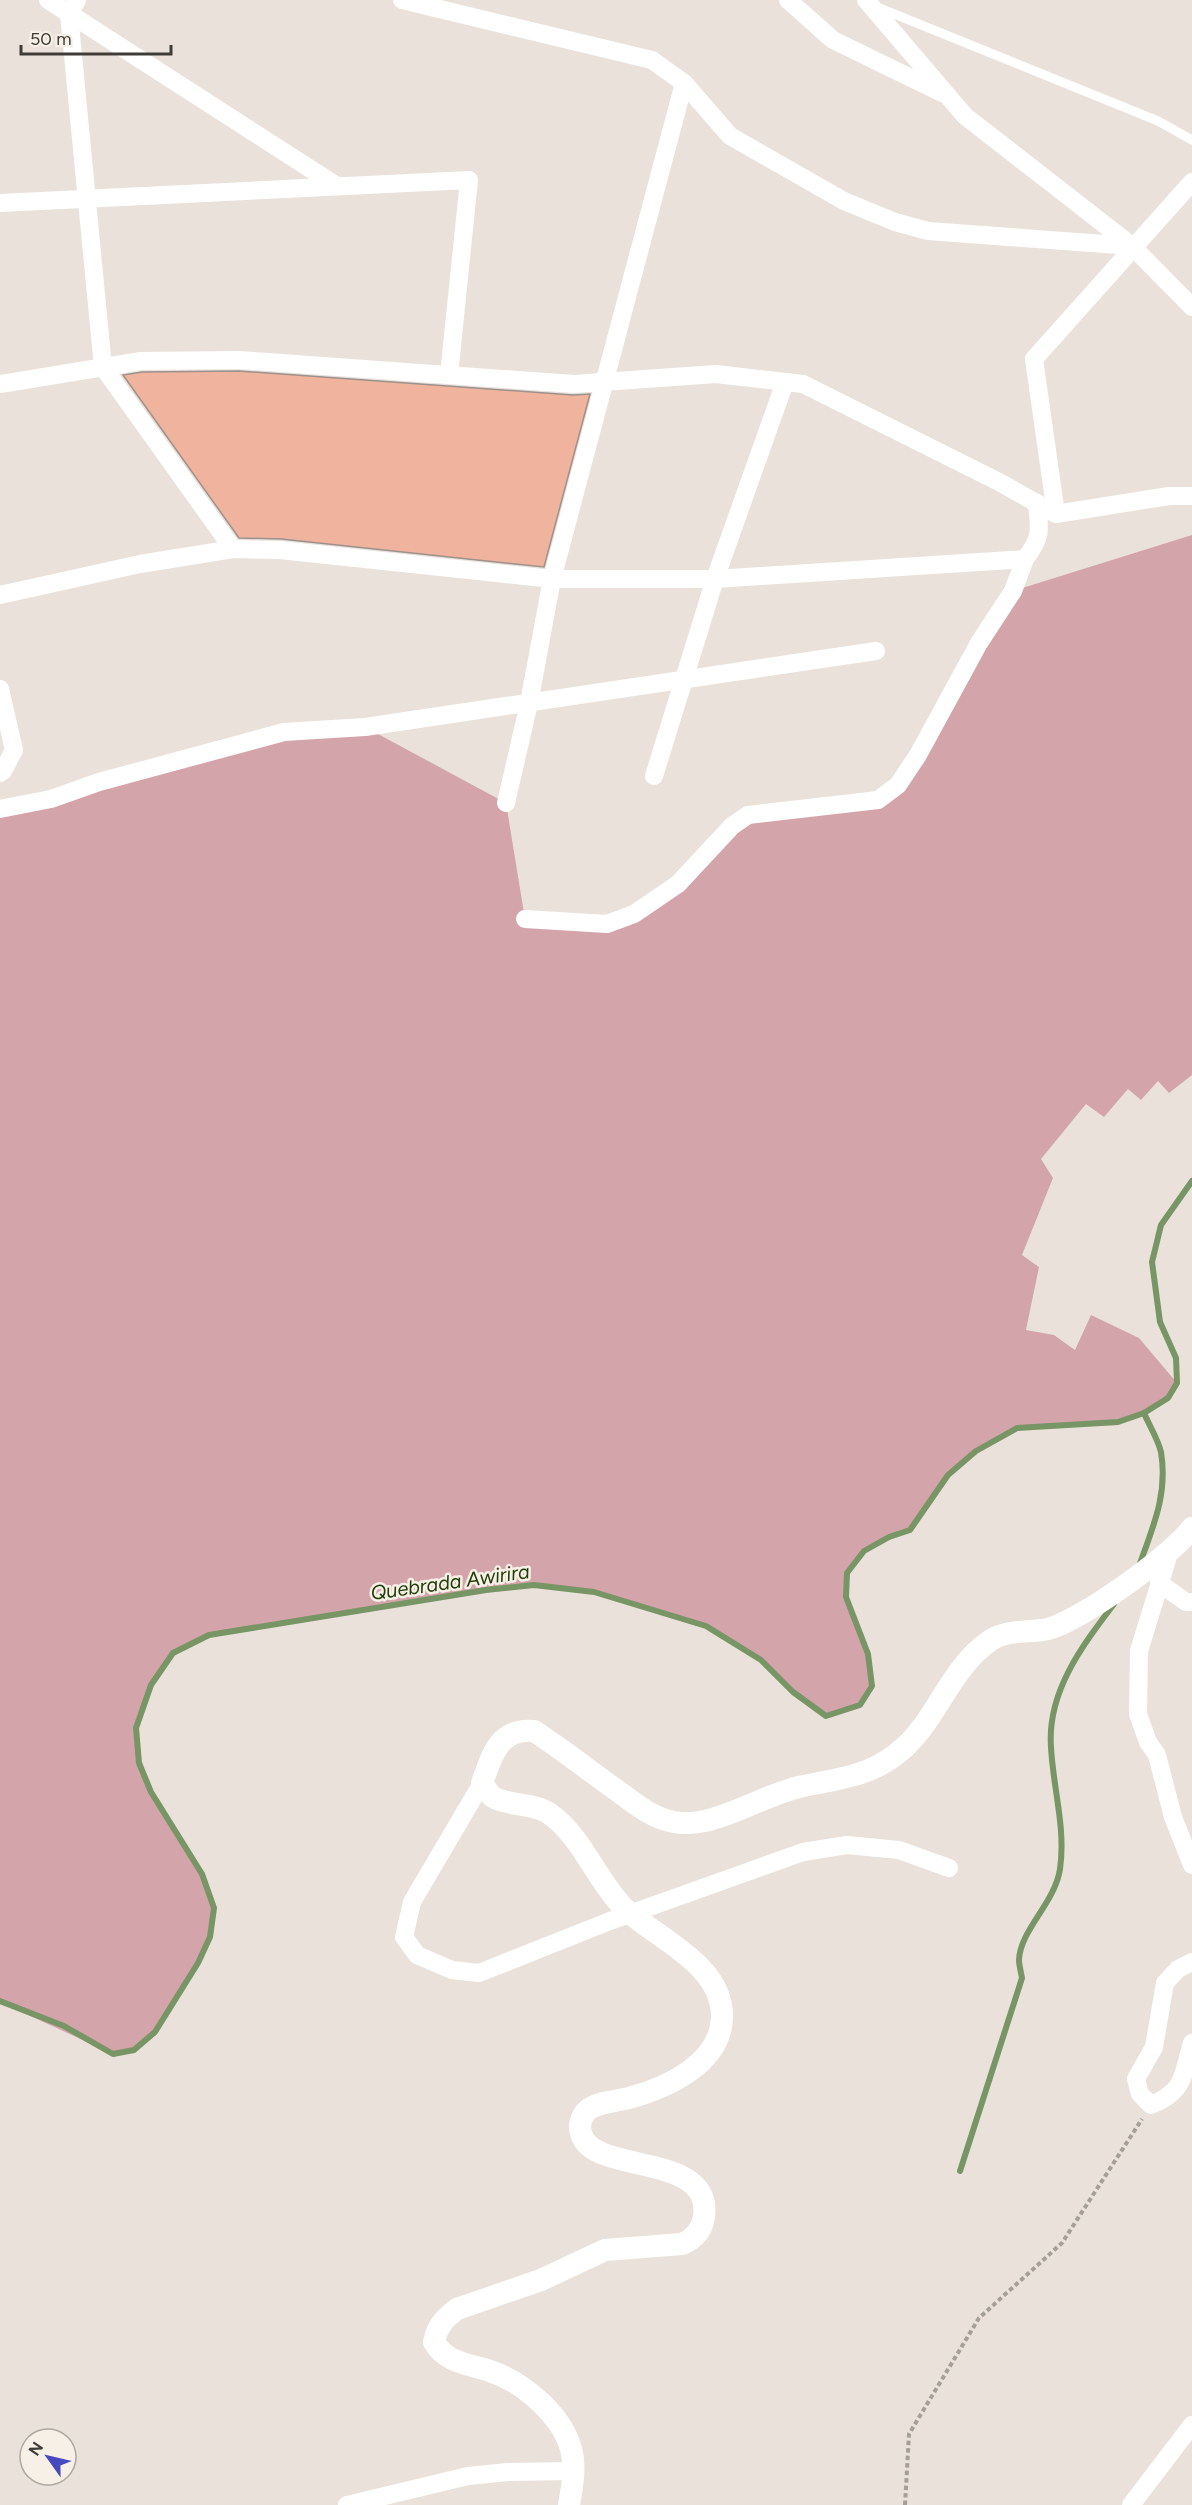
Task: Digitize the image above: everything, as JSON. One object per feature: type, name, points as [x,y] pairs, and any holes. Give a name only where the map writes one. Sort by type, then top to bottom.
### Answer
[{"type":"street","points":[[48,0],[73,7],[336,186]]},
{"type":"street","points":[[402,0],[652,60],[684,83],[730,136],[844,201],[894,222],[928,231],[1132,246]]},
{"type":"street","points":[[788,0],[833,40],[949,97]]},
{"type":"street","points":[[868,2],[965,116],[1132,246],[1192,306]]},
{"type":"street","points":[[73,7],[86,199],[103,367],[233,549]]},
{"type":"street","points":[[506,803],[530,703],[552,579],[684,83]]},
{"type":"street","points":[[0,203],[469,180],[449,375]]},
{"type":"street","points":[[1056,514],[1034,359],[1132,246],[1192,182]]},
{"type":"street","points":[[0,384],[141,361],[239,360],[574,384],[716,374],[802,384],[1056,514],[1169,496],[1192,496]]},
{"type":"street","points":[[654,776],[715,579],[785,382]]},
{"type":"street","points":[[525,919],[608,924],[634,914],[678,884],[732,826],[748,815],[878,800],[898,785],[918,755],[979,643],[1013,591],[1024,559],[1036,544],[1040,531],[1037,503]]},
{"type":"street","points":[[0,595],[140,564],[233,549],[280,550],[552,579],[715,579],[1024,559]]},
{"type":"street","points":[[0,809],[51,799],[99,782],[284,732],[365,728],[876,651]]},
{"type":"street","points":[[0,689],[14,750],[0,773]]},
{"type":"street","points":[[949,1868],[899,1850],[847,1845],[803,1852],[631,1913],[479,1973],[452,1970],[417,1954],[404,1938],[412,1902],[482,1783],[497,1747],[514,1732],[534,1731],[649,1813],[673,1822],[689,1824],[708,1820],[773,1794],[857,1776],[891,1759],[905,1747],[922,1729],[965,1663],[994,1638],[1014,1632],[1049,1629],[1073,1618],[1169,1553],[1192,1528]]},
{"type":"street","points":[[1169,1553],[1139,1651],[1137,1714],[1148,1742],[1157,1755],[1173,1817],[1192,1865]]},
{"type":"street","points":[[1159,1583],[1186,1602],[1192,1602]]},
{"type":"street","points":[[482,1783],[493,1797],[546,1811],[565,1825],[622,1906],[695,1962],[720,2001],[722,2018],[719,2033],[701,2062],[683,2076],[641,2094],[590,2109],[582,2118],[581,2135],[595,2151],[682,2175],[701,2195],[705,2208],[703,2221],[692,2240],[682,2244],[605,2250],[541,2280],[457,2309],[441,2324],[434,2342],[448,2357],[492,2371],[515,2383],[535,2398],[557,2420],[571,2450],[573,2471],[569,2505]]},
{"type":"street","points":[[1192,1962],[1178,1969],[1164,1983],[1154,2047],[1136,2079],[1140,2094],[1151,2105],[1168,2098],[1176,2090],[1186,2070],[1192,2043]]},
{"type":"street","points":[[1131,2505],[1192,2425]]},
{"type":"street","points":[[346,2505],[408,2498],[468,2476],[508,2472],[573,2471]]},
{"type":"lane","points":[[868,2],[1158,121],[1192,140]]},
{"type":"path","points":[[905,2505],[909,2434],[980,2318],[1062,2243],[1151,2105]]},
{"type":"shaded area","points":[[1192,535],[1192,1075],[1169,1093],[1158,1081],[1141,1100],[1128,1089],[1104,1117],[1086,1104],[1041,1159],[1053,1178],[1022,1255],[1039,1267],[1026,1330],[1054,1335],[1075,1350],[1091,1315],[1139,1338],[1177,1383],[1168,1398],[1144,1413],[1118,1422],[1017,1428],[976,1451],[948,1475],[910,1530],[889,1537],[864,1551],[847,1573],[846,1597],[868,1654],[872,1686],[860,1705],[826,1716],[793,1692],[761,1660],[706,1626],[594,1592],[534,1585],[486,1590],[209,1635],[173,1653],[151,1685],[136,1728],[139,1763],[151,1792],[202,1874],[214,1908],[210,1937],[198,1963],[155,2032],[134,2050],[113,2054],[0,2002],[0,809],[284,732],[365,727],[506,803],[525,919],[634,914],[732,826],[878,800],[898,785],[1013,591]]},
{"type":"building","points":[[239,371],[573,395],[590,394],[544,567],[281,539],[239,538],[123,375],[142,372]]},
{"type":"waterway","name":"Quebrada Awirira","points":[[0,2001],[64,2026],[113,2054],[134,2050],[155,2032],[198,1963],[210,1937],[214,1908],[202,1874],[151,1792],[139,1763],[136,1728],[151,1685],[173,1653],[209,1635],[486,1590],[534,1585],[594,1592],[706,1626],[761,1660],[793,1692],[826,1716],[860,1705],[872,1686],[868,1654],[846,1597],[847,1573],[864,1551],[889,1537],[910,1530],[948,1475],[976,1451],[1017,1428],[1118,1422],[1144,1413],[1168,1398],[1177,1383],[1176,1358],[1160,1322],[1152,1262],[1161,1225],[1192,1181]]},
{"type":"waterway","points":[[1139,1566],[1158,1510],[1163,1467],[1156,1437],[1144,1413]]},
{"type":"waterway","points":[[960,2171],[1022,1978],[1019,1960],[1021,1949],[1031,1927],[1052,1893],[1060,1869],[1060,1823],[1051,1747],[1051,1727],[1055,1707],[1061,1689],[1079,1653],[1114,1604]]}]
